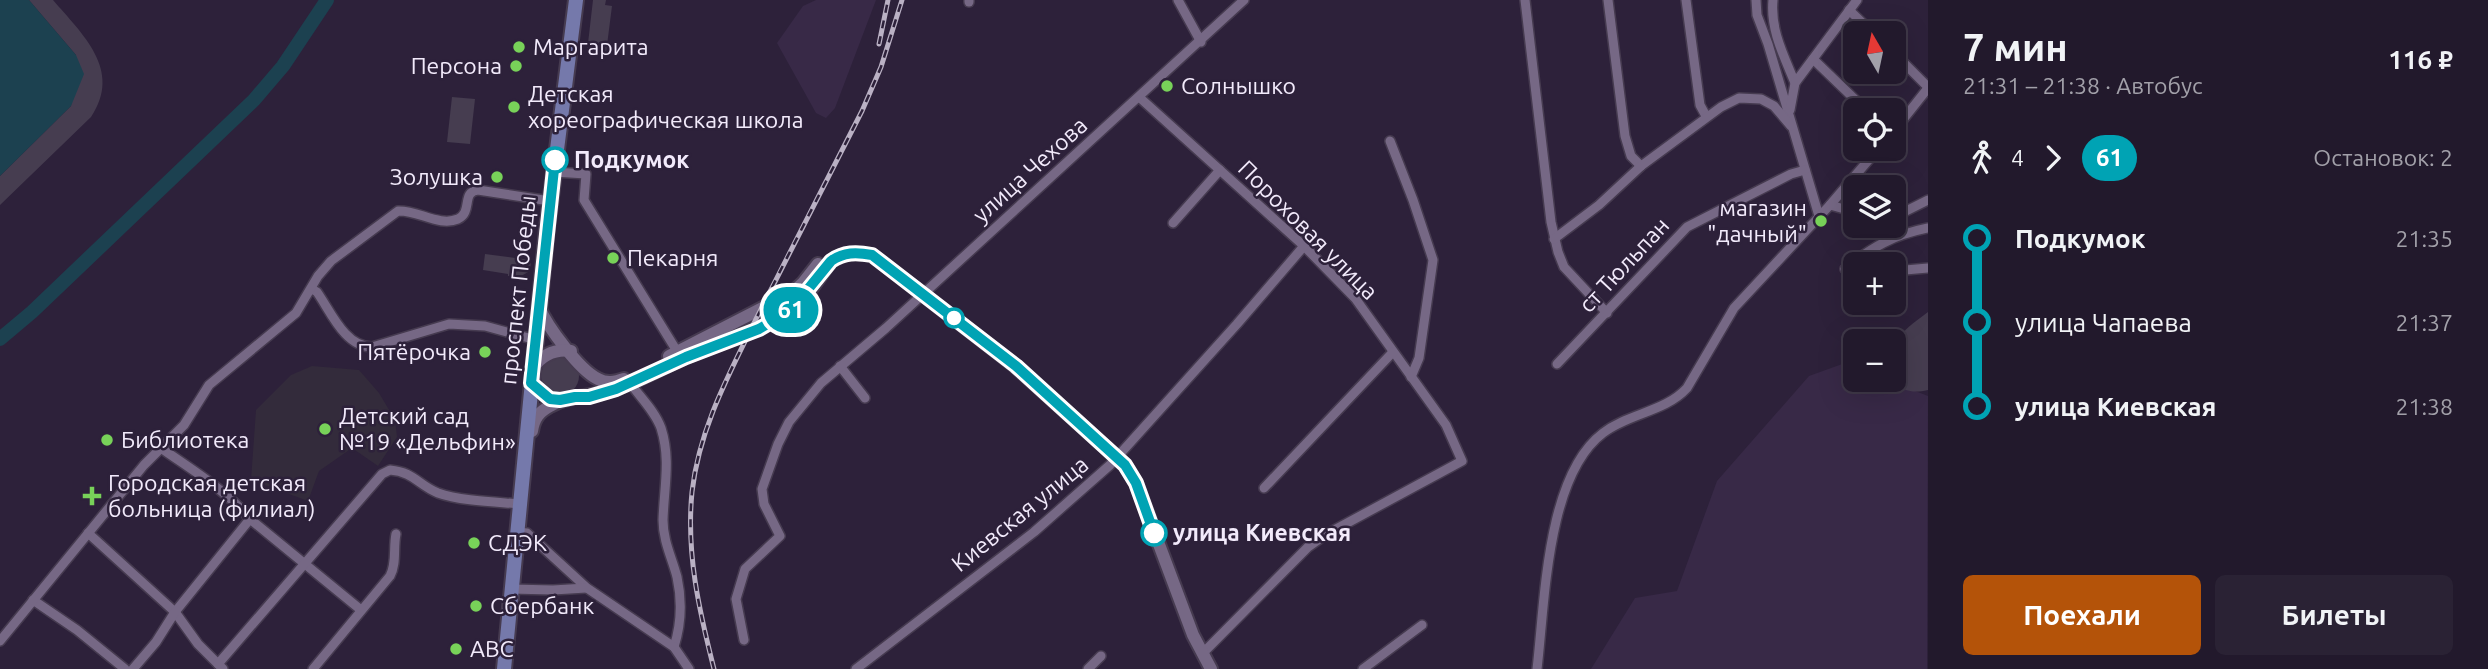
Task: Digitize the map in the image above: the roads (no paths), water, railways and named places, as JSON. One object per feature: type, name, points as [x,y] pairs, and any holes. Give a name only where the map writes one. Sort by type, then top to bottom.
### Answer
[{"type":"main road","name":"проспект Победы","points":[[503,669],[550,201],[576,0]]},
{"type":"main road","points":[[539,306],[545,321],[586,370],[599,380],[607,382],[627,377],[792,293],[820,261],[841,248],[863,245],[883,253],[912,279],[923,294]]},
{"type":"main road","points":[[531,383],[550,399],[560,400],[589,397],[630,383],[686,357],[759,329],[791,310],[831,261],[839,256],[849,253],[872,255],[1016,366],[1125,465],[1136,483],[1202,654],[1211,669]]},
{"type":"main road","points":[[533,368],[542,357],[554,352],[571,351]]},
{"type":"main road","points":[[575,397],[583,388],[586,370]]},
{"type":"main road","points":[[525,443],[536,416],[560,400]]},
{"type":"street","points":[[1178,0],[1200,42]]},
{"type":"street","name":"улица Чехова","points":[[744,640],[736,599],[745,569],[780,536],[764,505],[762,489],[769,466],[789,422],[821,383],[923,294],[1244,0]]},
{"type":"street","points":[[1525,0],[1554,239],[1564,267],[1607,313]]},
{"type":"street","points":[[1608,0],[1625,136],[1631,156],[1640,166]]},
{"type":"street","points":[[1686,0],[1700,105],[1706,116]]},
{"type":"street","points":[[1756,0],[1757,15],[1819,216]]},
{"type":"street","points":[[1773,0],[1775,33],[1795,83]]},
{"type":"street","points":[[1791,126],[1790,102],[1795,83],[1857,0]]},
{"type":"street","points":[[1849,10],[1860,21]]},
{"type":"street","points":[[1813,59],[1854,98]]},
{"type":"street","points":[[1906,65],[1928,87],[1906,115]]},
{"type":"street","name":"Пороховая улица","points":[[1139,97],[1304,246],[1355,298],[1446,425],[1462,461],[1316,541],[1202,654]]},
{"type":"street","points":[[1554,239],[1599,205],[1640,166],[1706,116],[1739,98],[1761,99],[1774,106],[1791,126]]},
{"type":"street","points":[[1390,141],[1433,260],[1419,358],[1411,377]]},
{"type":"street","points":[[1537,669],[1547,562],[1566,492],[1578,462],[1589,446],[1622,421],[1677,399],[1687,388],[1734,308],[1868,161]]},
{"type":"street","name":"Пороховая улица","points":[[1173,223],[1220,170]]},
{"type":"street","name":"ст Тюльпан","points":[[1557,364],[1693,222],[1791,174],[1805,170]]},
{"type":"street","points":[[554,172],[586,174],[584,200],[675,348]]},
{"type":"street","points":[[0,641],[144,465],[184,425],[209,385],[286,324],[331,261],[398,211],[410,210],[431,219],[455,220],[462,217],[466,210],[468,195],[478,190],[550,201]]},
{"type":"street","points":[[1906,211],[1928,200]]},
{"type":"street","points":[[1830,205],[1843,209]]},
{"type":"street","points":[[1867,252],[1903,233],[1928,228]]},
{"type":"street","name":"Киевская улица","points":[[856,669],[1034,532],[1117,457],[1304,246]]},
{"type":"street","points":[[1906,270],[1928,268]]},
{"type":"street","points":[[312,289],[317,292],[352,342],[362,347],[372,347],[449,324],[485,326],[536,340]]},
{"type":"street","points":[[1264,488],[1393,352]]},
{"type":"street","points":[[840,366],[865,398]]},
{"type":"street","points":[[630,383],[661,427],[666,450],[668,474],[663,520],[666,545],[677,579],[680,607],[678,635],[674,647]]},
{"type":"street","points":[[161,448],[209,481],[250,519],[361,610]]},
{"type":"street","points":[[88,533],[175,612],[198,644],[220,666],[382,474],[390,470],[411,474],[425,486],[448,495],[520,504]]},
{"type":"street","points":[[133,669],[250,519]]},
{"type":"street","points":[[517,532],[527,533],[587,588],[674,647],[689,669]]},
{"type":"street","points":[[313,669],[394,569],[393,545],[396,534]]},
{"type":"street","points":[[512,589],[587,588]]},
{"type":"street","points":[[33,600],[77,630],[125,669]]},
{"type":"street","points":[[1363,669],[1422,625]]},
{"type":"street","points":[[1088,669],[1101,656]]},
{"type":"water","points":[[0,0],[29,0],[76,55],[84,74],[71,106],[0,176]]},
{"type":"waterway","name":"Подкумок","points":[[0,339],[32,312],[254,100],[283,66],[327,0]]},
{"type":"railway","points":[[879,44],[888,0]]},
{"type":"railway","points":[[714,669],[692,559],[692,492],[701,446],[716,402],[736,360],[862,111],[881,67],[902,0]]},
{"type":"place","name":"Маргарита","points":[[519,47]]},
{"type":"place","name":"Персона","points":[[516,66]]},
{"type":"place","name":"Солнышко","points":[[1167,86]]},
{"type":"place","name":"Детская хореографическая школа","points":[[514,107]]},
{"type":"place","name":"Подкумок","points":[[555,160]]},
{"type":"place","name":"Золушка","points":[[497,177]]},
{"type":"place","name":"магазин \"дачный\"","points":[[1821,221]]},
{"type":"place","name":"Пекарня","points":[[613,258]]},
{"type":"place","name":"Пятёрочка","points":[[485,352]]},
{"type":"place","name":"Детский сад №19 «Дельфин»","points":[[325,429]]},
{"type":"place","name":"Библиотека","points":[[107,440]]},
{"type":"place","name":"Городская детская больница (филиал)","points":[[92,496]]},
{"type":"place","name":"улица Киевская","points":[[1154,533]]},
{"type":"place","name":"СДЭК","points":[[474,543]]},
{"type":"place","name":"Сбербанк","points":[[476,606]]},
{"type":"place","name":"ABC","points":[[456,649]]}]
